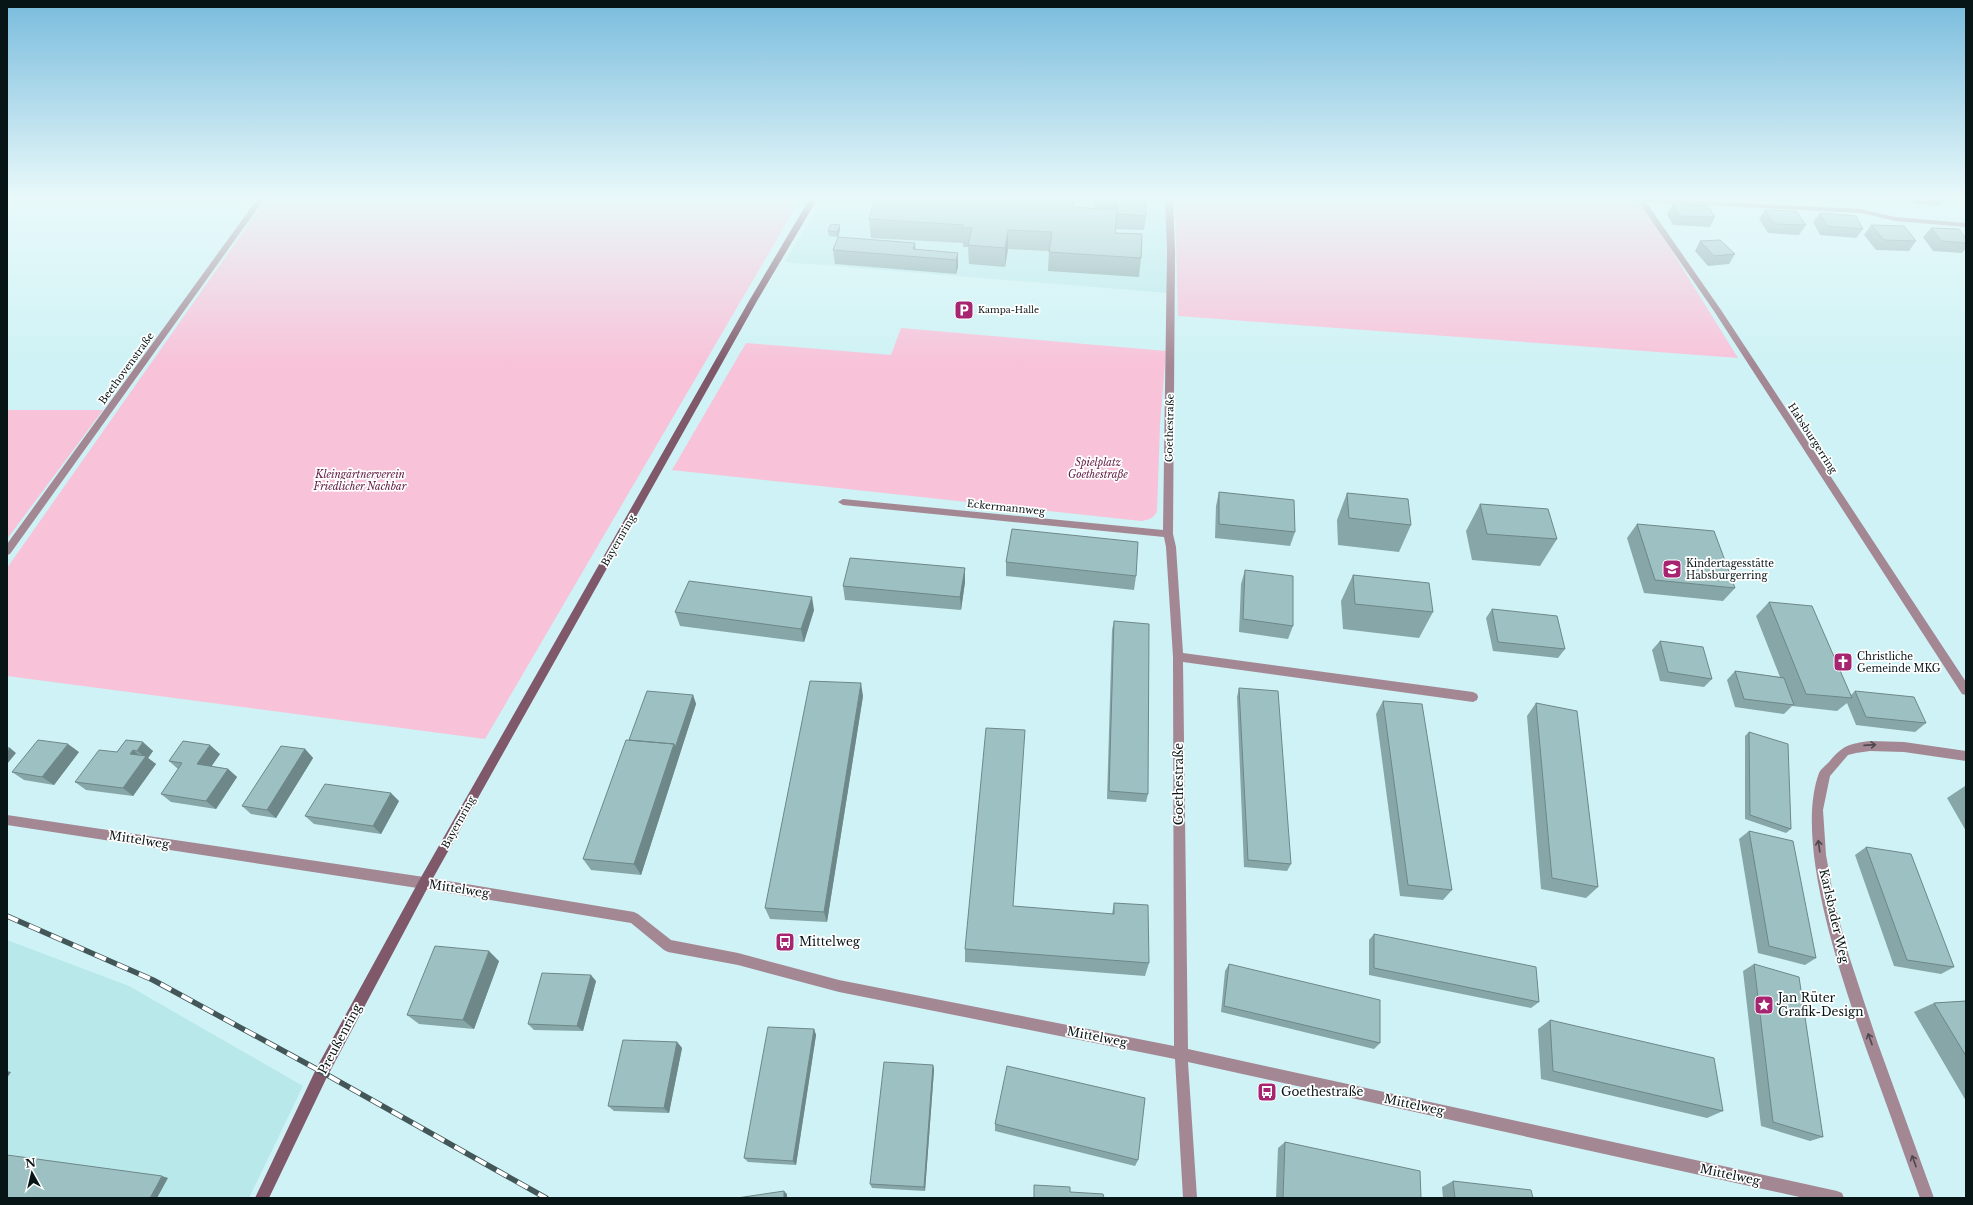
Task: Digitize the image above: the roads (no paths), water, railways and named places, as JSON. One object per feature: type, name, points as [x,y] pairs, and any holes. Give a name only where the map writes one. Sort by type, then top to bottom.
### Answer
[{"type":"street","name":"Beethovenstraße","points":[[7,551],[221,254]]},
{"type":"street","name":"Bayernring","points":[[424,883],[781,254]]},
{"type":"street","name":"Goethestraße","points":[[1171,254],[1168,534],[1171,547],[1178,657],[1181,1054],[1190,1198]]},
{"type":"street","name":"Habsburgerring","points":[[1678,254],[1717,310],[1966,691]]},
{"type":"street","name":"Eckermannweg","points":[[843,502],[1168,534]]},
{"type":"street","points":[[1178,657],[1473,697]]},
{"type":"street","name":"Karlsbader Weg","points":[[1927,1198],[1844,964],[1826,891],[1818,838],[1817,804],[1821,784],[1830,765],[1842,752],[1857,746],[1875,745],[1966,756]]},
{"type":"street","name":"Mittelweg","points":[[7,820],[424,883],[634,918],[668,946],[738,959],[839,986],[1181,1054],[1837,1198]]},
{"type":"street","name":"Preußenring","points":[[262,1198],[322,1072],[424,883]]},
{"type":"railway","points":[[7,916],[153,980],[322,1072],[546,1198]]},
{"type":"place","name":"Kampa-Halle","points":[[964,310]]},
{"type":"place","name":"Kindertagesstätte Habsburgerring","points":[[1672,569]]},
{"type":"place","name":"Christliche Gemeinde MKG","points":[[1843,662]]},
{"type":"place","name":"Mittelweg","points":[[785,942]]},
{"type":"place","name":"Jan Rüter Grafik-Design","points":[[1764,1005]]},
{"type":"place","name":"Goethestraße","points":[[1267,1092]]},
{"type":"park label","name":"Spielplatz Goethestraße","points":[[1098,468]]},
{"type":"park label","name":"Kleingärtnerverein Friedlicher Nachbar","points":[[360,480]]}]
